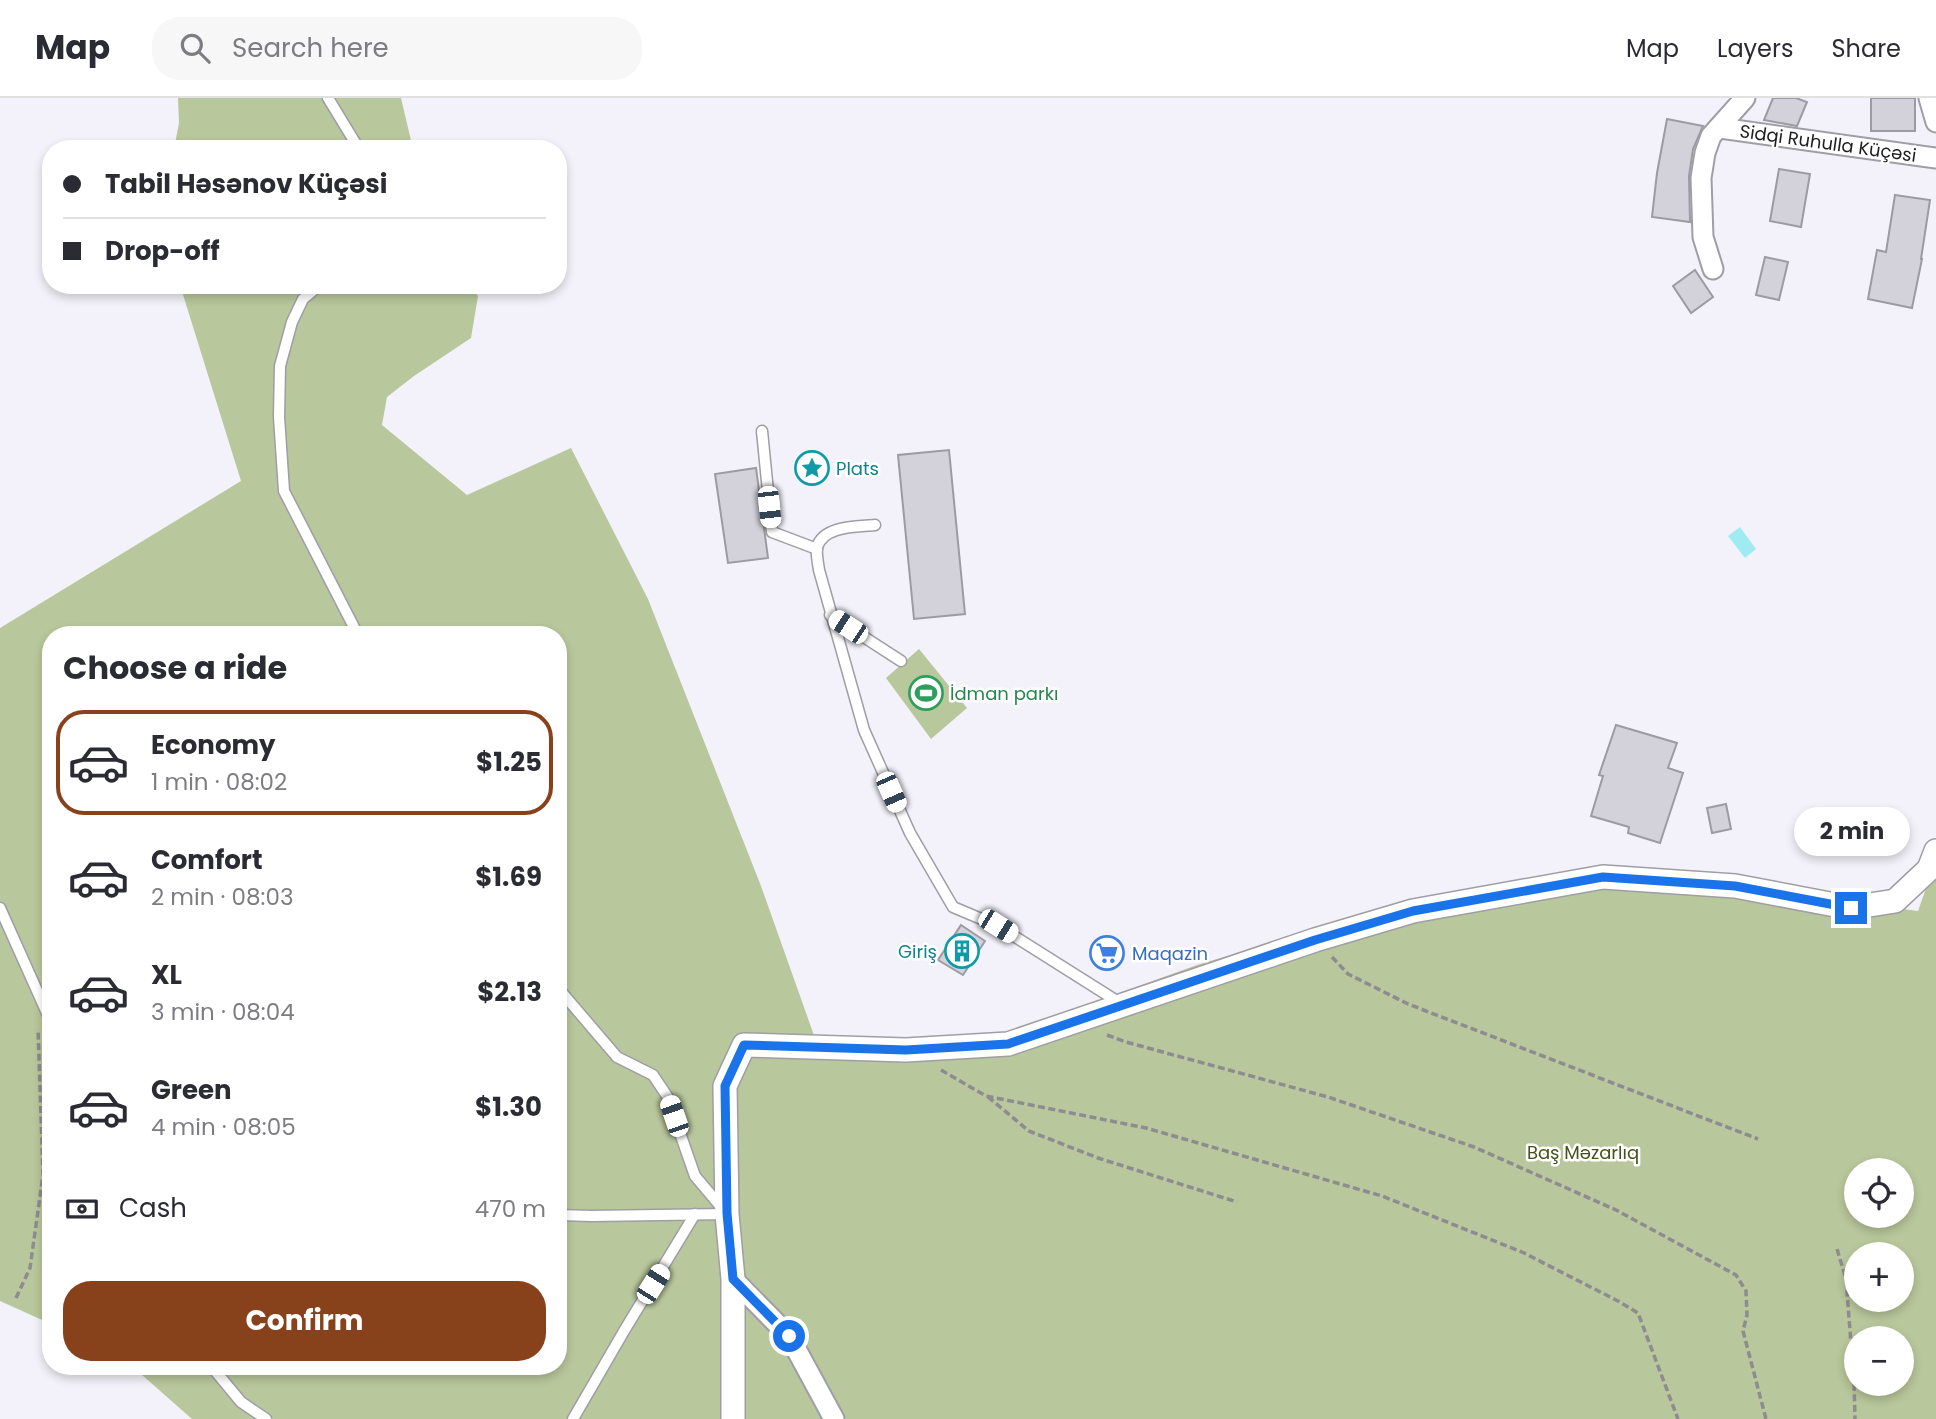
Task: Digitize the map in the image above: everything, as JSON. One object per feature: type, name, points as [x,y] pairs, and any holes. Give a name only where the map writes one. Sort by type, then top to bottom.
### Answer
[{"type":"street","points":[[1713,269],[1703,237],[1701,178],[1705,153],[1712,136],[1745,98]]},
{"type":"street","points":[[1929,98],[1936,122]]},
{"type":"street","name":"Sidqi Ruhulla Küçəsi","points":[[1720,128],[1936,158]]},
{"type":"street","points":[[733,1419],[733,1279],[727,1213],[725,1086],[744,1045],[906,1050],[1008,1044],[1315,940],[1413,911],[1603,877],[1735,886],[1851,908],[1895,901],[1929,869],[1936,851]]},
{"type":"street","points":[[733,1279],[789,1336],[834,1419]]},
{"type":"lane","points":[[328,98],[354,140]]},
{"type":"lane","points":[[309,294],[303,299],[292,322],[280,366],[279,417],[284,491],[353,626]]},
{"type":"lane","points":[[762,432],[772,532],[817,549]]},
{"type":"lane","points":[[875,526],[835,530],[821,539],[817,549],[819,570],[864,730],[910,833],[953,907],[998,926],[1123,1005]]},
{"type":"lane","points":[[830,615],[901,661]]},
{"type":"lane","points":[[0,908],[42,1002]]},
{"type":"lane","points":[[567,999],[617,1057],[653,1076],[667,1096],[695,1176],[727,1213]]},
{"type":"lane","points":[[567,1215],[727,1213]]},
{"type":"lane","points":[[573,1419],[695,1214]]},
{"type":"lane","points":[[219,1375],[241,1402],[267,1419]]},
{"type":"path","points":[[1315,940],[1348,974],[1408,1004],[1758,1139]]},
{"type":"path","points":[[37,1029],[42,1151]]},
{"type":"path","points":[[1104,1034],[1328,1097],[1474,1147],[1616,1210],[1737,1275],[1746,1291],[1747,1315],[1743,1331],[1766,1419]]},
{"type":"path","points":[[940,1070],[986,1096],[1029,1131],[1098,1158],[1237,1202]]},
{"type":"path","points":[[986,1096],[1146,1128],[1284,1167],[1382,1196],[1522,1252],[1638,1313],[1678,1419]]},
{"type":"path","points":[[16,1298],[30,1268],[42,1182]]},
{"type":"path","points":[[1837,1249],[1846,1279],[1855,1419]]},
{"type":"green space","points":[[178,98],[401,98],[411,140],[176,140],[179,123]]},
{"type":"green space","name":"Baş Məzarlıq","points":[[183,294],[477,294],[471,338],[387,397],[382,425],[467,495],[571,448],[648,599],[761,886],[816,1041],[941,1057],[1197,965],[1404,903],[1648,876],[1918,911],[1936,860],[1936,1419],[192,1419],[142,1375],[567,1375],[567,626],[42,626],[42,1320],[0,1301],[0,628],[241,481]]},
{"type":"green space","name":"İdman parkı","points":[[919,649],[967,708],[931,739],[886,678]]},
{"type":"water","points":[[1740,527],[1756,549],[1745,558],[1728,536]]},
{"type":"building","points":[[1773,98],[1796,98],[1807,102],[1797,126],[1764,120]]},
{"type":"building","points":[[1871,98],[1915,98],[1915,131],[1871,131]]},
{"type":"building","points":[[1667,119],[1703,126],[1693,149],[1689,176],[1690,222],[1652,217]]},
{"type":"building","points":[[1779,169],[1810,174],[1801,227],[1770,221]]},
{"type":"building","points":[[1895,195],[1930,200],[1912,308],[1868,299],[1877,250],[1886,252]]},
{"type":"building","points":[[1765,257],[1788,262],[1779,300],[1756,295]]},
{"type":"building","points":[[1695,270],[1713,297],[1691,313],[1673,286]]},
{"type":"building","points":[[949,450],[965,614],[914,619],[898,455]]},
{"type":"building","points":[[756,468],[768,558],[728,563],[715,474]]},
{"type":"building","points":[[1616,725],[1677,743],[1668,768],[1683,773],[1660,843],[1628,833],[1629,827],[1591,816],[1603,776],[1599,775]]},
{"type":"building","points":[[1726,804],[1731,829],[1712,833],[1707,808]]},
{"type":"building","name":"Giriş","points":[[961,925],[985,941],[963,975],[938,960]]},
{"type":"place","name":"Plats","points":[[812,468]]},
{"type":"place","name":"İdman parkı","points":[[926,693]]},
{"type":"place","name":"Giriş","points":[[962,951]]},
{"type":"place","name":"Maqazin","points":[[1107,953]]},
{"type":"route","points":[[789,1336],[733,1279],[727,1213],[725,1086],[744,1045],[906,1050],[1008,1044],[1315,940],[1413,911],[1603,877],[1735,886],[1851,908]]}]
